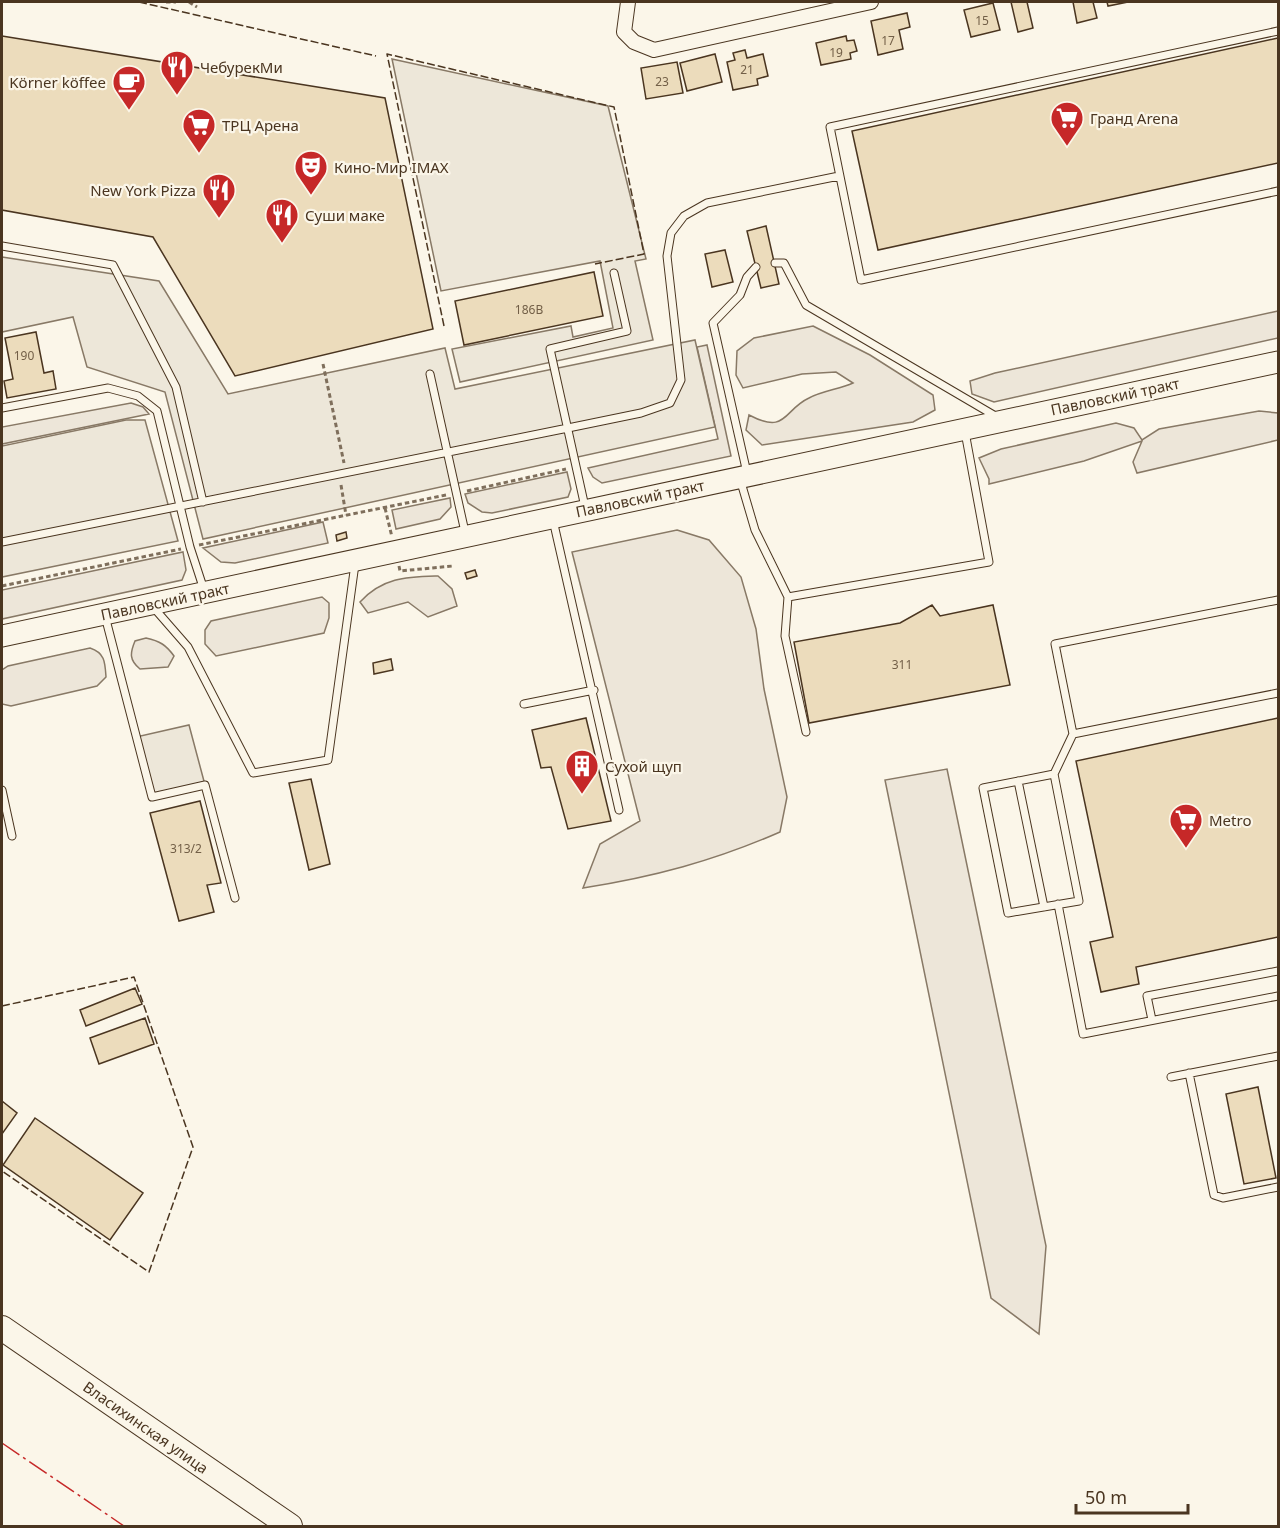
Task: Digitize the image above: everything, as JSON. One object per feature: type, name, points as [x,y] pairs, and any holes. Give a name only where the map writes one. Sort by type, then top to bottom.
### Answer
[{"type":"highway","name":"Власихинская улица","points":[[2,1328],[290,1527]]},
{"type":"main road","name":"Павловский тракт","points":[[2,636],[466,534],[1278,362]]},
{"type":"street","points":[[628,2],[624,32],[634,42],[654,50],[872,2]]},
{"type":"lane","points":[[1278,31],[830,127],[861,280],[1278,191]]},
{"type":"lane","points":[[2,542],[568,428],[641,412],[670,403],[681,380],[667,256],[671,233],[684,216],[707,203],[839,176]]},
{"type":"lane","points":[[2,246],[114,265],[176,387],[203,501]]},
{"type":"lane","points":[[775,262],[784,263],[806,305],[1002,420]]},
{"type":"lane","points":[[756,267],[747,277],[740,295],[713,323],[755,530],[788,597],[785,636],[806,732]]},
{"type":"lane","points":[[586,509],[550,349],[627,331],[614,273]]},
{"type":"lane","points":[[429,374],[466,534]]},
{"type":"lane","points":[[2,408],[108,388],[138,396],[157,411],[190,547],[205,592]]},
{"type":"lane","points":[[788,597],[989,562],[964,428]]},
{"type":"lane","points":[[552,516],[594,690],[619,810]]},
{"type":"lane","points":[[150,604],[188,647],[253,772],[328,760],[355,560]]},
{"type":"lane","points":[[1054,774],[983,788],[1008,913],[1079,900],[1054,774],[1073,734],[1054,644],[1278,600]]},
{"type":"lane","points":[[104,614],[152,798],[205,785],[235,898]]},
{"type":"lane","points":[[524,704],[594,690]]},
{"type":"lane","points":[[1073,734],[1278,693]]},
{"type":"lane","points":[[1018,781],[1044,907]]},
{"type":"lane","points":[[2,790],[12,836]]},
{"type":"lane","points":[[1058,904],[1083,1034],[1278,996]]},
{"type":"lane","points":[[1152,1020],[1148,996],[1278,971]]},
{"type":"lane","points":[[1171,1077],[1278,1056]]},
{"type":"lane","points":[[1189,1073],[1214,1194],[1223,1198],[1278,1187]]},
{"type":"path","points":[[166,2],[176,2]]},
{"type":"path","points":[[189,2],[197,7]]},
{"type":"path","points":[[323,364],[346,473],[339,478],[346,515]]},
{"type":"path","points":[[2,586],[456,493],[576,466]]},
{"type":"shaded area","points":[[392,59],[608,106],[646,259],[635,261],[653,340],[460,382],[452,349],[571,326],[573,337],[613,328],[600,261],[441,291]]},
{"type":"shaded area","points":[[2,257],[159,281],[228,394],[445,348],[455,389],[695,340],[715,427],[203,539],[165,392],[87,367],[73,317],[2,332]]},
{"type":"shaded area","points":[[1278,311],[1278,338],[994,402],[972,394],[970,381],[995,373]]},
{"type":"shaded area","points":[[813,326],[870,355],[933,395],[935,410],[913,422],[762,445],[746,430],[749,415],[761,421],[778,422],[809,398],[853,383],[836,372],[802,374],[743,388],[736,375],[737,351],[754,338]]},
{"type":"shaded area","points":[[707,345],[731,456],[602,483],[593,477],[588,468],[718,439],[697,347]]},
{"type":"shaded area","points":[[131,403],[143,407],[149,414],[2,444],[2,427]]},
{"type":"shaded area","points":[[1259,411],[1278,413],[1278,440],[1137,473],[1133,462],[1142,441],[1084,461],[989,484],[979,458],[1001,449],[1116,423],[1134,428],[1142,440],[1159,429]]},
{"type":"shaded area","points":[[126,420],[145,420],[178,541],[2,577],[2,446]]},
{"type":"shaded area","points":[[567,472],[571,489],[568,497],[492,513],[482,512],[468,503],[465,494]]},
{"type":"shaded area","points":[[450,498],[451,507],[440,519],[396,529],[392,510]]},
{"type":"shaded area","points":[[323,522],[328,543],[235,563],[221,562],[203,548]]},
{"type":"shaded area","points":[[677,530],[709,540],[741,577],[756,629],[764,689],[787,797],[780,832],[683,867],[583,888],[600,844],[640,821],[572,552]]},
{"type":"shaded area","points":[[183,552],[186,570],[182,580],[2,619],[2,590]]},
{"type":"shaded area","points":[[438,576],[452,589],[457,606],[428,617],[408,602],[368,613],[360,602],[378,588],[396,580]]},
{"type":"shaded area","points":[[322,597],[329,603],[329,618],[324,633],[216,656],[205,644],[205,630],[211,621]]},
{"type":"shaded area","points":[[146,638],[162,644],[174,656],[168,667],[140,669],[134,663],[131,653],[135,641]]},
{"type":"shaded area","points":[[90,648],[101,655],[104,663],[106,677],[97,686],[11,706],[2,704],[2,670],[8,666]]},
{"type":"shaded area","points":[[189,725],[205,785],[152,797],[136,737]]},
{"type":"shaded area","points":[[947,769],[1046,1246],[1039,1334],[991,1298],[885,780]]},
{"type":"building","points":[[1011,2],[1027,2],[1033,28],[1018,32]]},
{"type":"building","points":[[1073,2],[1093,2],[1097,18],[1077,23]]},
{"type":"building","points":[[1107,2],[1128,2],[1108,6]]},
{"type":"building","points":[[993,3],[1000,30],[971,37],[964,10]]},
{"type":"building","points":[[907,13],[910,27],[899,30],[903,49],[878,55],[871,21]]},
{"type":"building","name":"ТРЦ Арена","points":[[2,36],[385,98],[433,329],[235,376],[153,237],[2,210]]},
{"type":"building","points":[[846,36],[847,41],[854,40],[857,51],[850,53],[851,59],[821,65],[816,43]]},
{"type":"building","name":"Гранд Arena","points":[[1278,38],[1278,163],[878,250],[852,131]]},
{"type":"building","points":[[745,50],[747,58],[763,54],[768,76],[757,79],[758,85],[733,90],[727,62],[735,60],[733,53]]},
{"type":"building","points":[[715,54],[722,82],[687,91],[680,63]]},
{"type":"building","points":[[677,62],[683,93],[646,99],[641,68]]},
{"type":"building","points":[[766,226],[779,284],[761,288],[747,231]]},
{"type":"building","points":[[725,250],[733,282],[712,287],[705,254]]},
{"type":"building","points":[[594,272],[603,316],[464,345],[455,301]]},
{"type":"building","points":[[36,332],[44,373],[53,371],[56,389],[7,398],[4,381],[13,379],[5,338]]},
{"type":"building","points":[[346,532],[347,538],[337,541],[336,535]]},
{"type":"building","points":[[475,570],[477,576],[467,579],[465,573]]},
{"type":"building","points":[[932,605],[940,616],[993,605],[1010,685],[809,723],[794,642],[900,623]]},
{"type":"building","points":[[391,659],[393,670],[374,674],[373,663]]},
{"type":"building","name":"Сухой щуп","points":[[586,718],[611,821],[568,829],[551,767],[541,768],[532,730]]},
{"type":"building","name":"Metro","points":[[1278,718],[1278,937],[1136,967],[1139,984],[1101,992],[1090,942],[1113,937],[1076,761]]},
{"type":"building","points":[[311,779],[330,864],[309,870],[289,783]]},
{"type":"building","points":[[200,801],[221,883],[207,885],[214,912],[179,921],[150,813]]},
{"type":"building","points":[[135,988],[142,1004],[86,1026],[80,1010]]},
{"type":"building","points":[[145,1018],[154,1044],[99,1064],[90,1038]]},
{"type":"building","points":[[1258,1087],[1276,1178],[1244,1184],[1226,1094]]},
{"type":"building","points":[[2,1101],[17,1113],[2,1134]]},
{"type":"building","points":[[35,1118],[143,1193],[110,1240],[3,1165]]},
{"type":"fence","points":[[139,2],[376,56]]},
{"type":"fence","points":[[444,326],[387,54],[614,107],[644,254],[595,264]]},
{"type":"fence","points":[[2,1006],[134,977],[193,1147],[149,1272],[2,1171]]},
{"type":"power","points":[[2,1443],[124,1526]]},
{"type":"place","name":"ЧебурекМи","points":[[177,96]]},
{"type":"place","name":"Körner köffee","points":[[129,111]]},
{"type":"place","name":"Гранд Arena","points":[[1067,147]]},
{"type":"place","name":"ТРЦ Арена","points":[[199,154]]},
{"type":"place","name":"Кино-Мир IMAX","points":[[311,196]]},
{"type":"place","name":"New York Pizza","points":[[219,219]]},
{"type":"place","name":"Суши маке","points":[[282,244]]},
{"type":"place","name":"Сухой щуп","points":[[582,795]]},
{"type":"place","name":"Metro","points":[[1186,849]]}]
